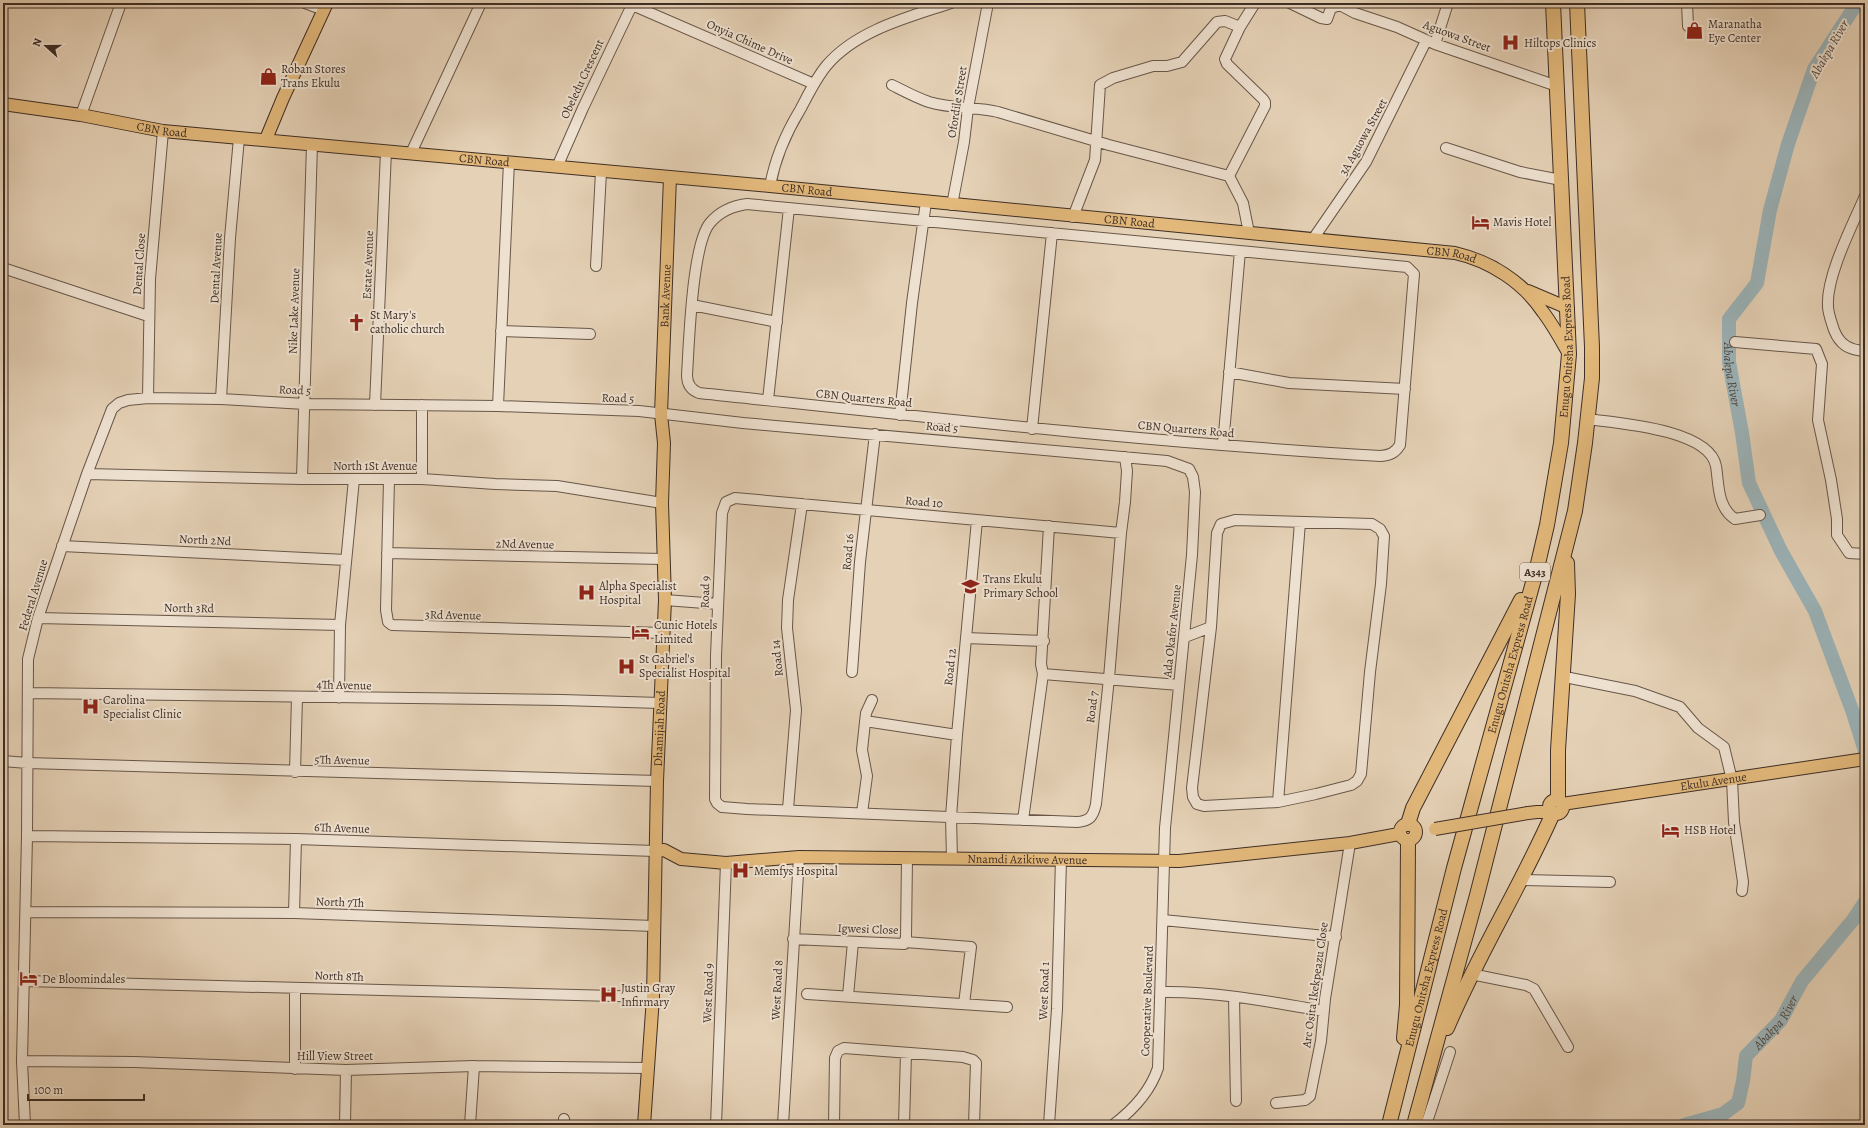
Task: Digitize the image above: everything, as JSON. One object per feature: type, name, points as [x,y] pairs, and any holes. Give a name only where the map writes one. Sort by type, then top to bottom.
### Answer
[{"type":"highway","name":"Enugu Onitsha Express Road","points":[[1389,1125],[1454,868],[1537,568],[1561,443],[1569,354],[1553,3]]},
{"type":"highway","name":"Enugu Onitsha Express Road","points":[[1414,1125],[1476,895],[1566,545],[1581,480],[1592,378],[1592,347],[1577,3]]},
{"type":"highway","points":[[1433,1054],[1437,1051],[1440,1045],[1471,974],[1520,880],[1555,806],[1568,594],[1566,545]]},
{"type":"highway","points":[[1399,1088],[1407,1005],[1408,832],[1413,808],[1537,568]]},
{"type":"main road","points":[[266,139],[283,98],[326,6]]},
{"type":"main road","name":"CBN Road","points":[[3,104],[81,114],[163,131],[266,139],[601,172],[770,186],[1073,217],[1455,253],[1471,256],[1488,264],[1524,290],[1543,311],[1569,354]]},
{"type":"main road","name":"Bank Avenue","points":[[661,414],[670,177]]},
{"type":"main road","points":[[1524,290],[1568,308]]},
{"type":"main road","name":"Dhamijah Road","points":[[644,1125],[653,998],[656,781],[665,600],[662,503],[664,444],[661,414]]},
{"type":"main road","name":"Ekulu Avenue","points":[[1555,806],[1865,759]]},
{"type":"main road","name":"Nnamdi Azikiwe Avenue","points":[[655,851],[664,850],[682,859],[726,863],[799,857],[1061,859],[1163,862],[1206,860],[1350,843],[1408,832],[1532,813],[1555,806]]},
{"type":"street","points":[[81,114],[121,3]]},
{"type":"street","points":[[305,3],[326,6]]},
{"type":"street","points":[[411,153],[481,3]]},
{"type":"street","points":[[770,186],[773,172],[786,138],[814,84],[826,66],[852,44],[890,25],[951,3]]},
{"type":"street","name":"Ofordile Street","points":[[952,205],[964,142],[968,108],[988,3]]},
{"type":"street","points":[[1230,176],[1257,124],[1265,102],[1245,80],[1227,64],[1225,59],[1240,27],[1255,3]]},
{"type":"street","name":"Aguowa Street","points":[[1290,3],[1321,18],[1327,19],[1331,8],[1340,5],[1355,14],[1397,27],[1431,42],[1557,86]]},
{"type":"street","name":"3A Aguowa Street","points":[[1313,239],[1325,220],[1347,192],[1366,162],[1431,42],[1448,3]]},
{"type":"street","points":[[1687,3],[1688,26]]},
{"type":"street","name":"Onyia Chime Drive","points":[[632,4],[814,84]]},
{"type":"street","name":"Obeledu Crescent","points":[[557,167],[632,4]]},
{"type":"street","points":[[1073,217],[1093,166],[1097,141],[1095,137],[1099,116],[1101,83],[1154,66],[1167,66],[1182,62],[1217,22],[1225,21],[1240,27]]},
{"type":"street","points":[[892,85],[928,102],[968,108],[981,108],[1097,141],[1230,176],[1243,203],[1249,233]]},
{"type":"street","name":"Dental Close","points":[[148,398],[148,316],[152,244],[163,131]]},
{"type":"street","name":"Dental Avenue","points":[[221,399],[230,238],[239,138]]},
{"type":"street","name":"Nike Lake Avenue","points":[[302,479],[312,144]]},
{"type":"street","points":[[1446,148],[1520,172],[1561,180]]},
{"type":"street","name":"Estate Avenue","points":[[375,405],[386,151]]},
{"type":"street","points":[[498,406],[509,162]]},
{"type":"street","points":[[596,266],[601,172]]},
{"type":"street","points":[[1865,196],[1837,262],[1828,304],[1833,326],[1842,344],[1852,349],[1865,351]]},
{"type":"street","points":[[900,414],[912,303],[926,202]]},
{"type":"street","name":"CBN Quarters Road","points":[[747,204],[923,221],[1400,265],[1412,270],[1414,274],[1400,445],[1396,451],[1389,455],[1381,456],[1283,450],[1032,429],[699,393],[691,388],[687,381],[687,375],[692,305],[698,252],[702,238],[709,224],[719,214],[733,206],[747,204]]},
{"type":"street","points":[[768,400],[789,208]]},
{"type":"street","points":[[1032,429],[1052,233]]},
{"type":"street","points":[[1223,445],[1240,251]]},
{"type":"street","points":[[3,268],[148,316]]},
{"type":"street","points":[[692,305],[777,322]]},
{"type":"street","points":[[501,331],[590,334]]},
{"type":"street","points":[[1735,342],[1816,349],[1822,364],[1818,420],[1831,480],[1837,519],[1837,535],[1849,553],[1865,554]]},
{"type":"street","points":[[1229,372],[1289,383],[1405,390]]},
{"type":"street","name":"Road 5","points":[[112,409],[119,403],[128,400],[148,398],[221,399],[305,404],[498,406],[661,414],[1125,457]]},
{"type":"street","points":[[422,405],[422,479]]},
{"type":"street","name":"Federal Avenue","points":[[25,1125],[22,1061],[25,981],[27,836],[28,693],[26,673],[38,618],[87,474],[112,409]]},
{"type":"street","points":[[1587,419],[1667,432],[1689,439],[1706,450],[1714,460],[1718,490],[1722,502],[1731,516],[1735,519],[1760,515]]},
{"type":"street","name":"Road 16","points":[[852,672],[866,509],[875,434]]},
{"type":"street","name":"Road 7","points":[[717,803],[722,807],[1077,822],[1086,821],[1094,815],[1109,678],[1127,471],[1125,457]]},
{"type":"street","name":"Ada Okafor Avenue","points":[[1125,457],[1167,461],[1189,469],[1193,477],[1195,492],[1192,555],[1185,637],[1166,813],[1163,862]]},
{"type":"street","name":"North 1St Avenue","points":[[87,474],[302,479],[422,479],[495,484],[557,486],[662,503]]},
{"type":"street","points":[[339,698],[340,625],[354,479]]},
{"type":"street","name":"3Rd Avenue","points":[[389,479],[386,610],[388,622],[392,625],[663,633]]},
{"type":"street","name":"Road 10","points":[[726,502],[735,498],[1121,533]]},
{"type":"street","name":"Road 9","points":[[717,803],[715,799],[714,725],[722,513],[726,502]]},
{"type":"street","name":"Road 14","points":[[788,810],[796,710],[787,628],[788,600],[802,504]]},
{"type":"street","name":"Road 12","points":[[952,859],[951,817],[957,735],[977,520]]},
{"type":"street","points":[[1235,520],[1372,524],[1380,529],[1384,536],[1381,584],[1370,672],[1361,774],[1357,781],[1336,790],[1278,802],[1204,806],[1197,804],[1193,797],[1192,788],[1211,627],[1217,533],[1221,524],[1235,520]]},
{"type":"street","points":[[1278,802],[1300,522]]},
{"type":"street","points":[[1023,820],[1042,669],[1049,526]]},
{"type":"street","name":"North 2Nd","points":[[62,546],[346,560]]},
{"type":"street","name":"2Nd Avenue","points":[[387,553],[663,559]]},
{"type":"street","points":[[665,600],[718,604]]},
{"type":"street","name":"North 3Rd","points":[[38,618],[340,625]]},
{"type":"street","points":[[1185,637],[1211,627]]},
{"type":"street","points":[[966,638],[1044,641]]},
{"type":"street","points":[[1042,669],[1179,685]]},
{"type":"street","points":[[1570,678],[1635,691],[1680,707],[1698,728],[1724,747],[1732,780],[1734,822],[1743,882],[1742,891]]},
{"type":"street","name":"4Th Avenue","points":[[28,693],[562,700],[660,703]]},
{"type":"street","points":[[295,772],[297,697]]},
{"type":"street","points":[[862,813],[867,776],[862,750],[865,721],[872,700]]},
{"type":"street","points":[[865,721],[957,735]]},
{"type":"street","name":"5Th Avenue","points":[[3,761],[27,763],[196,767],[295,772],[656,781]]},
{"type":"street","name":"6Th Avenue","points":[[27,836],[296,840],[655,851]]},
{"type":"street","points":[[294,913],[296,840]]},
{"type":"street","name":"Arc Osita Ikekpeazu Close","points":[[1276,1103],[1305,1100],[1310,1096],[1321,1041],[1324,1011],[1350,843]]},
{"type":"street","name":"West Road 8","points":[[783,1125],[799,857]]},
{"type":"street","name":"Igwesi Close","points":[[793,938],[902,944],[905,942],[907,858]]},
{"type":"street","name":"West Road 1","points":[[1049,1125],[1057,1009],[1061,859]]},
{"type":"street","name":"Cooperative Boulevard","points":[[1113,1125],[1139,1102],[1155,1078],[1158,1068],[1163,920],[1163,862]]},
{"type":"street","name":"West Road 9","points":[[716,1125],[726,863]]},
{"type":"street","points":[[1520,880],[1610,882]]},
{"type":"street","name":"North 7Th","points":[[26,912],[294,913],[654,926]]},
{"type":"street","points":[[1163,920],[1336,937]]},
{"type":"street","points":[[848,996],[853,942]]},
{"type":"street","points":[[905,942],[971,947],[964,1004]]},
{"type":"street","points":[[1471,974],[1526,985],[1534,989],[1568,1047]]},
{"type":"street","name":"North 8Th","points":[[25,981],[653,998]]},
{"type":"street","points":[[295,988],[295,1069]]},
{"type":"street","points":[[1161,992],[1185,991],[1324,1011]]},
{"type":"street","points":[[807,994],[1007,1007]]},
{"type":"street","points":[[1234,998],[1236,1101]]},
{"type":"street","points":[[834,1125],[835,1062],[838,1051],[848,1048],[963,1057],[973,1060],[976,1063],[974,1125]]},
{"type":"street","points":[[1426,1125],[1450,1052]]},
{"type":"street","points":[[904,1125],[906,1053]]},
{"type":"street","name":"Hill View Street","points":[[22,1061],[134,1062],[346,1070],[474,1066],[647,1068]]},
{"type":"street","points":[[470,1125],[474,1066]]},
{"type":"street","points":[[345,1125],[346,1070]]},
{"type":"waterway","name":"Abakpa River","points":[[1857,3],[1814,69],[1788,144],[1770,210],[1757,283],[1729,319],[1729,362],[1742,433],[1749,483],[1781,551],[1815,611],[1852,710],[1865,751]]},
{"type":"waterway","name":"Abakpa River","points":[[1684,1125],[1723,1114],[1738,1103],[1743,1081],[1746,1056],[1781,1020],[1802,981],[1853,920],[1865,902]]},
{"type":"place","name":"Maranatha Eye Center","points":[[1695,31]]},
{"type":"place","name":"Hiltops Clinics","points":[[1511,43]]},
{"type":"place","name":"Roban Stores Trans Ekulu","points":[[268,76]]},
{"type":"place","name":"Mavis Hotel","points":[[1480,222]]},
{"type":"place","name":"St Mary's catholic church","points":[[357,322]]},
{"type":"place","name":"Trans Ekulu Primary School","points":[[970,586]]},
{"type":"place","name":"Alpha Specialist Hospital","points":[[586,593]]},
{"type":"place","name":"Cunic Hotels Limited","points":[[641,632]]},
{"type":"place","name":"St Gabriel's Specialist Hospital","points":[[626,666]]},
{"type":"place","name":"Carolina Specialist Clinic","points":[[90,707]]},
{"type":"place","name":"HSB Hotel","points":[[1671,830]]},
{"type":"place","name":"Memfys Hospital","points":[[741,871]]},
{"type":"place","name":"De Bloomindales","points":[[29,979]]},
{"type":"place","name":"Justin Gray Infirmary","points":[[608,995]]}]
